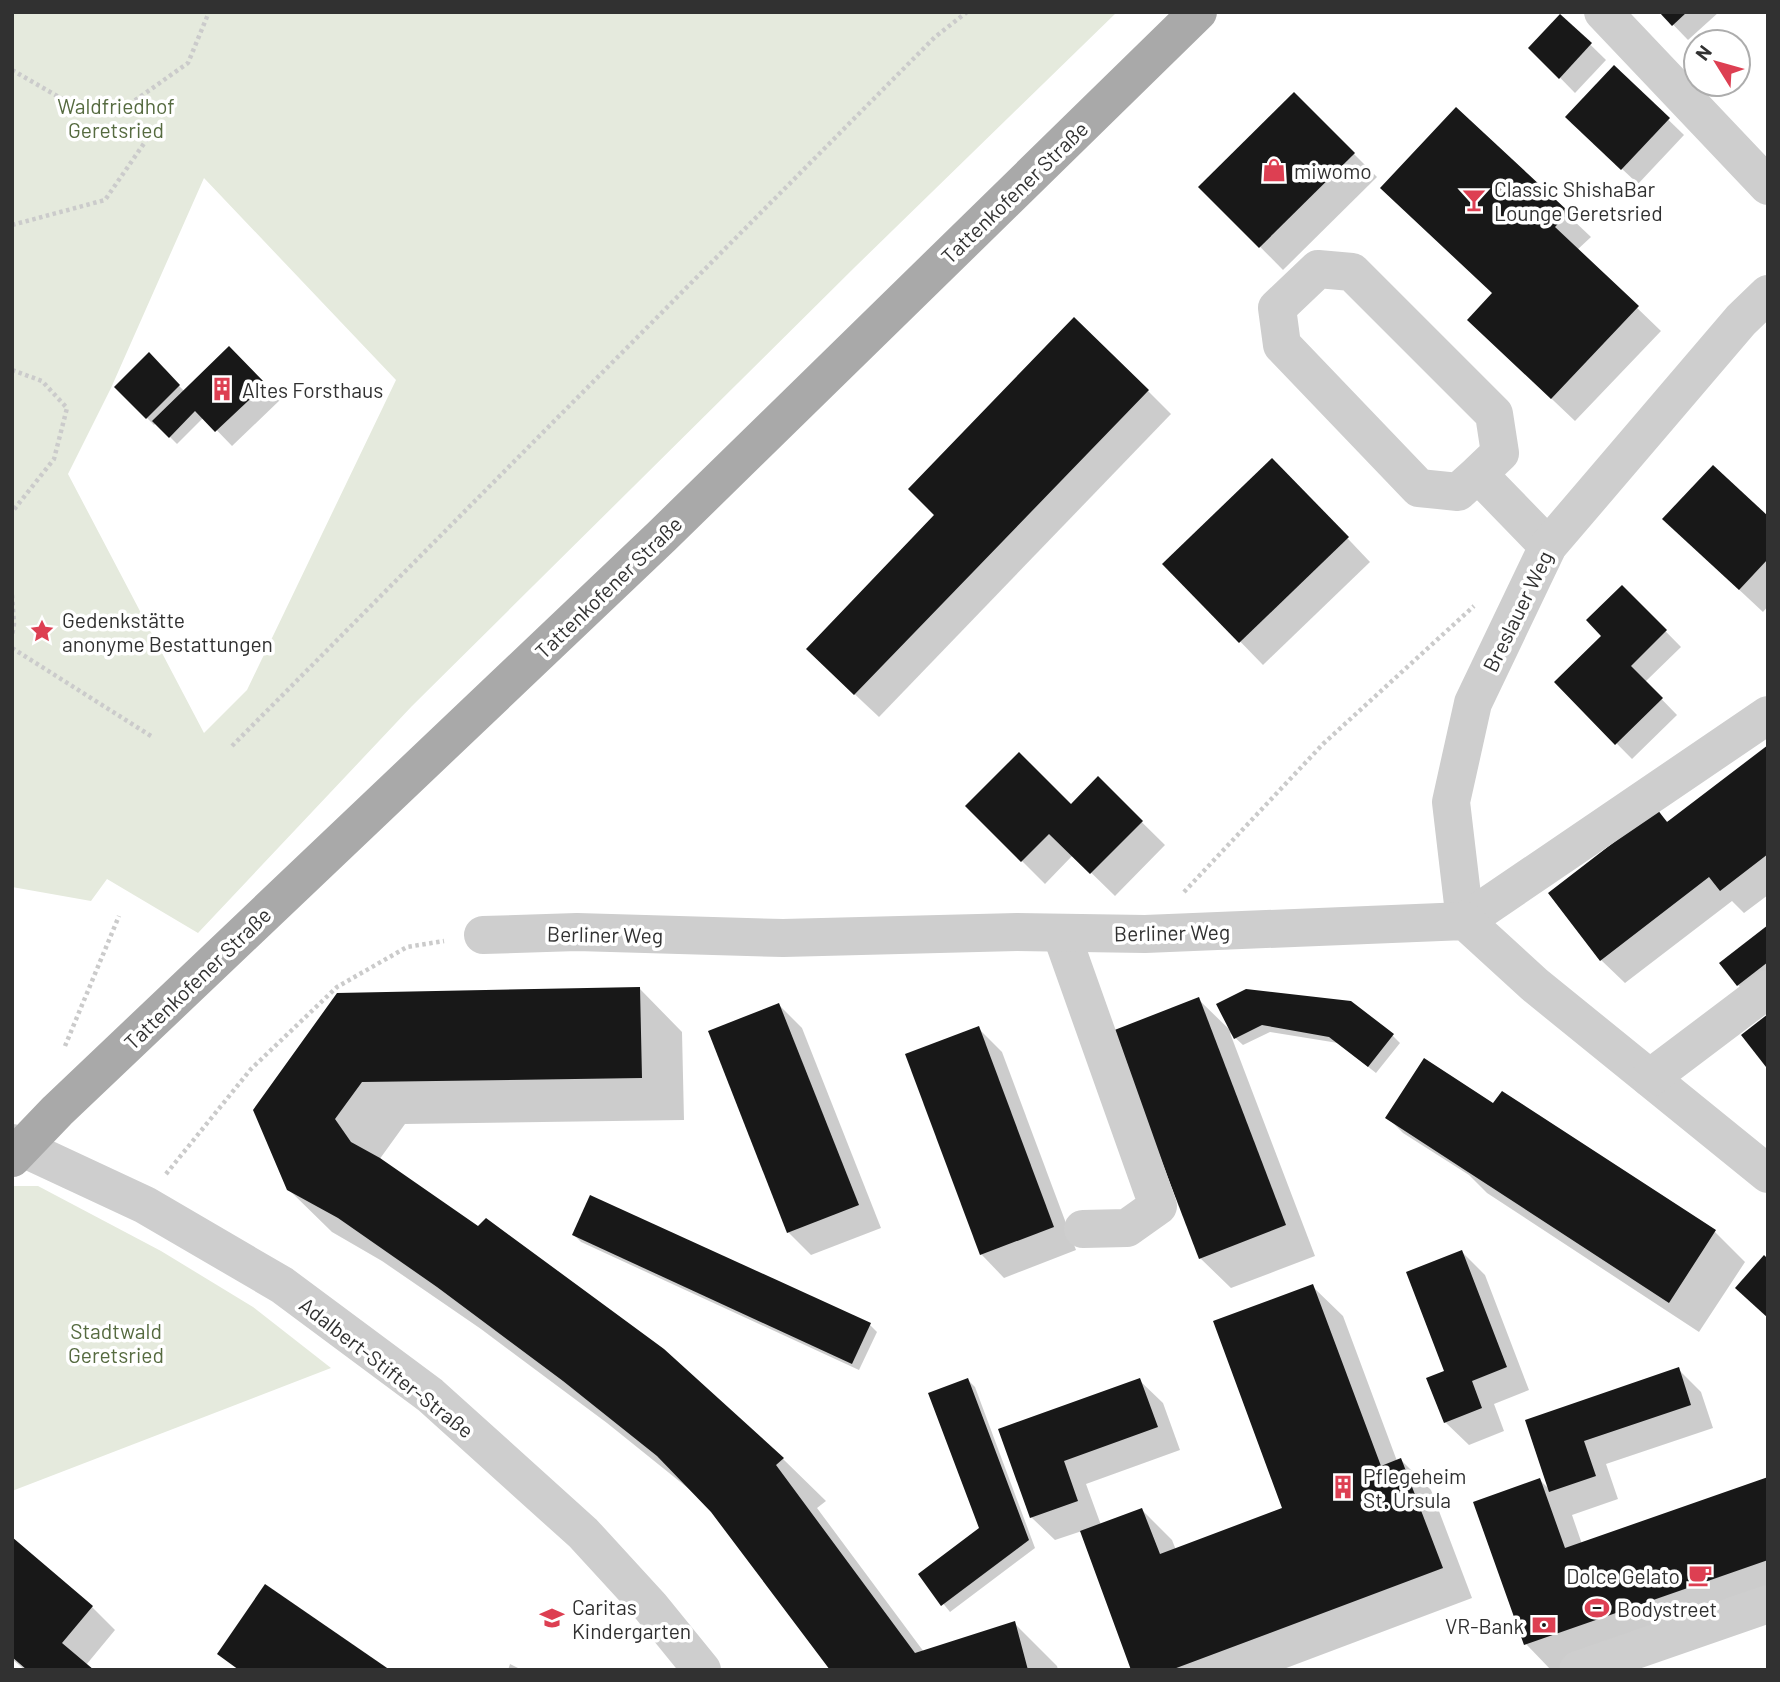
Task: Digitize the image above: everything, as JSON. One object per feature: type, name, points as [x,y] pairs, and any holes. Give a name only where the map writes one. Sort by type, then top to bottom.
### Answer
[{"type":"main road","name":"Tattenkofener Straße","points":[[16,1149],[662,536],[1198,12]]},
{"type":"street","points":[[1603,12],[1768,186]]},
{"type":"street","points":[[1318,270],[1352,272],[1494,414],[1500,453],[1478,474],[1458,492],[1419,488],[1282,345],[1277,308],[1318,270]]},
{"type":"street","name":"Breslauer Weg","points":[[1465,920],[1451,802],[1473,703],[1548,546],[1741,320],[1768,294]]},
{"type":"street","points":[[1478,474],[1548,546]]},
{"type":"street","points":[[1768,715],[1465,920],[1535,985],[1768,1174]]},
{"type":"street","name":"Berliner Weg","points":[[483,935],[578,932],[783,938],[1145,934],[1465,920]]},
{"type":"street","points":[[1060,933],[1158,1206],[1127,1228],[1083,1229]]},
{"type":"street","points":[[1650,1079],[1768,989]]},
{"type":"street","name":"Adalbert-Stifter-Straße","points":[[16,1149],[145,1205],[282,1284],[430,1395],[583,1533],[650,1606],[702,1670]]},
{"type":"street","points":[[1578,1670],[1643,1659],[1768,1604]]},
{"type":"path","points":[[12,70],[64,100],[127,106],[188,63],[209,12]]},
{"type":"path","points":[[232,746],[935,37],[967,12]]},
{"type":"path","points":[[12,225],[105,200],[154,129]]},
{"type":"path","points":[[12,370],[43,381],[67,408],[54,459],[12,512]]},
{"type":"path","points":[[12,595],[12,636]]},
{"type":"path","points":[[1145,934],[1323,744],[1477,603]]},
{"type":"path","points":[[12,648],[151,736]]},
{"type":"path","points":[[60,1057],[119,916]]},
{"type":"path","points":[[145,1205],[176,1160],[251,1069],[337,987],[407,947],[483,935]]},
{"type":"green space","name":"Waldfriedhof Geretsried","points":[[12,12],[1117,12],[412,706],[198,933],[107,879],[91,901],[12,887]],"holes":[[[204,178],[396,380],[247,690],[204,733],[68,474],[111,388]]]},
{"type":"green space","name":"Stadtwald Geretsried","points":[[12,1186],[38,1186],[161,1251],[253,1307],[331,1368],[12,1491]]},
{"type":"building","points":[[1659,12],[1687,12],[1672,26]]},
{"type":"building","points":[[1560,14],[1592,43],[1559,79],[1528,48]]},
{"type":"building","points":[[1614,65],[1670,118],[1621,170],[1565,117]]},
{"type":"building","points":[[1294,92],[1355,153],[1259,248],[1198,187]]},
{"type":"building","points":[[1456,107],[1569,212],[1555,227],[1639,306],[1551,399],[1467,320],[1492,293],[1380,188]]},
{"type":"building","points":[[1074,317],[1149,390],[854,695],[806,649],[934,515],[908,489]]},
{"type":"building","name":"Altes Forsthaus","points":[[229,346],[266,384],[215,432],[195,411],[169,438],[152,421]]},
{"type":"building","points":[[149,352],[180,385],[146,419],[114,387]]},
{"type":"building","points":[[1272,458],[1349,537],[1239,643],[1162,564]]},
{"type":"building","points":[[1713,465],[1768,516],[1768,559],[1739,590],[1662,519]]},
{"type":"building","points":[[1622,585],[1667,630],[1631,666],[1663,698],[1615,745],[1554,682],[1601,636],[1586,620]]},
{"type":"building","points":[[1768,745],[1768,854],[1720,891],[1709,877],[1600,961],[1548,893],[1657,809],[1667,822]]},
{"type":"building","points":[[1019,752],[1071,804],[1098,776],[1143,821],[1090,874],[1049,834],[1021,862],[965,806]]},
{"type":"building","points":[[1768,925],[1768,962],[1737,986],[1719,963]]},
{"type":"building","points":[[640,987],[642,1078],[362,1082],[335,1119],[351,1142],[380,1158],[478,1226],[486,1218],[664,1349],[784,1458],[776,1465],[915,1653],[1015,1621],[1028,1670],[830,1670],[711,1512],[657,1456],[563,1381],[437,1287],[338,1218],[287,1190],[253,1110],[337,993]]},
{"type":"building","points":[[1246,989],[1351,1001],[1394,1034],[1368,1067],[1329,1037],[1262,1025],[1234,1039],[1216,1004]]},
{"type":"building","points":[[1199,997],[1286,1225],[1199,1259],[1112,1031]]},
{"type":"building","points":[[779,1003],[859,1205],[787,1233],[708,1031]]},
{"type":"building","points":[[1768,1014],[1768,1065],[1766,1067],[1741,1035]]},
{"type":"building","points":[[979,1026],[1054,1227],[980,1255],[905,1054]]},
{"type":"building","points":[[1424,1058],[1493,1103],[1502,1091],[1716,1230],[1669,1303],[1385,1118]]},
{"type":"building","points":[[590,1195],[871,1323],[852,1364],[572,1235]]},
{"type":"building","points":[[1462,1250],[1507,1367],[1472,1381],[1482,1408],[1444,1423],[1426,1378],[1444,1371],[1406,1272]]},
{"type":"building","points":[[1764,1255],[1768,1259],[1768,1318],[1735,1288]]},
{"type":"building","name":"Pflegeheim St. Ursula","points":[[1313,1284],[1381,1466],[1401,1458],[1443,1568],[1171,1670],[1131,1670],[1080,1531],[1142,1508],[1160,1554],[1282,1508],[1213,1321]]},
{"type":"building","points":[[1679,1367],[1691,1405],[1584,1441],[1596,1476],[1549,1492],[1525,1420]]},
{"type":"building","points":[[968,1378],[1029,1540],[941,1606],[918,1574],[979,1528],[928,1393]]},
{"type":"building","points":[[1140,1378],[1158,1427],[1064,1461],[1078,1501],[1030,1518],[998,1429]]},
{"type":"building","points":[[1768,1477],[1768,1560],[1524,1645],[1473,1502],[1540,1478],[1565,1548]]},
{"type":"building","points":[[12,1537],[93,1606],[62,1643],[94,1670],[27,1670],[12,1657]]},
{"type":"building","points":[[265,1584],[390,1670],[239,1670],[217,1654]]},
{"type":"place","name":"miwomo","points":[[1274,170]]},
{"type":"place","name":"Classic ShishaBar Lounge Geretsried","points":[[1474,200]]},
{"type":"place","name":"Altes Forsthaus","points":[[222,389]]},
{"type":"place","name":"Gedenkstätte anonyme Bestattungen","points":[[42,631]]},
{"type":"place","name":"Pflegeheim St. Ursula","points":[[1343,1487]]},
{"type":"place","name":"Dolce Gelato","points":[[1700,1575]]},
{"type":"place","name":"Bodystreet","points":[[1597,1608]]},
{"type":"place","name":"Caritas Kindergarten","points":[[552,1618]]},
{"type":"place","name":"VR-Bank","points":[[1544,1625]]}]
